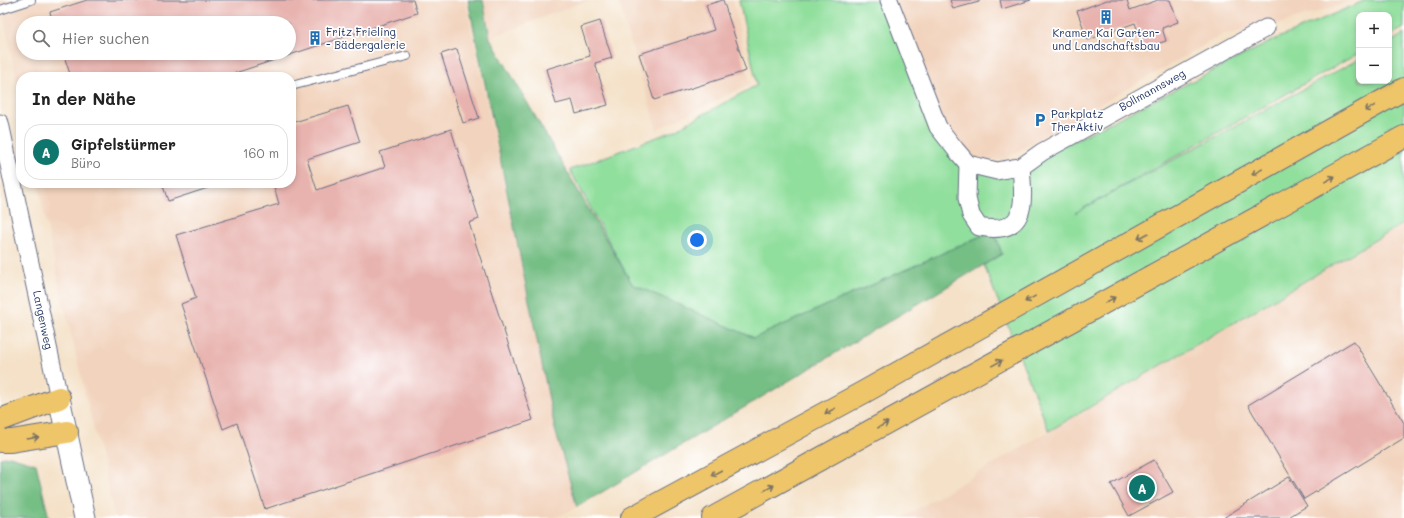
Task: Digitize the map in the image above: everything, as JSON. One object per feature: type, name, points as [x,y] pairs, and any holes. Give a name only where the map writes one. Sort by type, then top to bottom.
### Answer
[{"type":"highway","points":[[632,518],[871,388],[1404,89]]},
{"type":"highway","points":[[713,518],[729,513],[1404,137]]},
{"type":"highway","points":[[0,420],[59,398]]},
{"type":"highway","points":[[0,441],[11,442],[67,432]]},
{"type":"street","points":[[889,0],[938,127],[968,164],[966,198],[970,215],[979,227],[994,230],[1010,225],[1021,213],[1023,193],[1020,167]]},
{"type":"street","name":"Bollmannsweg","points":[[968,164],[997,171],[1020,167],[1042,152],[1266,28]]},
{"type":"street","name":"Langenweg","points":[[0,123],[6,185],[59,398],[85,518]]},
{"type":"lane","points":[[0,10],[30,0]]},
{"type":"lane","points":[[296,85],[407,56]]},
{"type":"shaded area","points":[[0,0],[465,0],[555,429],[577,507],[555,518],[115,518],[59,284],[39,188],[296,188],[296,72],[16,72],[16,76]]},
{"type":"shaded area","points":[[483,0],[588,0],[489,38]]},
{"type":"shaded area","points":[[618,0],[733,0],[750,84],[657,129]]},
{"type":"shaded area","points":[[889,0],[1356,0],[1266,28],[1224,34],[1002,160],[990,161],[968,157],[938,127]]},
{"type":"shaded area","points":[[1404,219],[1404,518],[902,518],[1049,431]]},
{"type":"green space","points":[[468,0],[483,0],[490,38],[632,284],[754,338],[994,230],[1002,254],[577,507],[555,429]]},
{"type":"green space","points":[[739,0],[889,0],[938,127],[965,160],[1021,167],[1276,39],[1366,0],[1404,0],[1404,28],[1392,34],[1392,12],[1356,12],[1356,55],[1075,213],[1356,61],[1356,84],[1392,84],[1392,41],[1404,34],[1404,223],[1049,431],[984,265],[1002,254],[994,230],[754,338],[632,284],[570,170],[673,131],[757,85]]},
{"type":"green space","points":[[10,456],[36,464],[49,518],[0,518],[0,458]]},
{"type":"building","name":"Fritz Frieling - Bädergalerie","points":[[87,0],[413,0],[417,13],[296,53],[296,16],[51,16],[50,12]]},
{"type":"building","points":[[723,0],[746,71],[654,100],[639,54],[714,30],[706,5]]},
{"type":"building","points":[[950,0],[979,0],[979,2],[953,9]]},
{"type":"building","points":[[1000,0],[1031,0],[1002,9]]},
{"type":"building","points":[[1107,0],[1127,0],[1130,10],[1158,0],[1170,0],[1178,22],[1162,28],[1166,41],[1144,48],[1135,23],[1088,40],[1077,11]]},
{"type":"building","points":[[600,21],[612,58],[595,63],[608,105],[576,114],[572,100],[556,104],[546,69],[590,56],[581,27]]},
{"type":"building","points":[[457,49],[479,118],[463,123],[441,54]]},
{"type":"building","name":"Fritz Frieling - Bädergalerie","points":[[65,60],[275,60],[238,72],[69,72]]},
{"type":"building","points":[[348,106],[360,142],[307,159],[317,190],[385,167],[380,152],[451,129],[479,219],[469,223],[533,420],[265,509],[237,423],[223,429],[181,304],[196,298],[176,235],[279,204],[274,188],[296,188],[296,122]]},
{"type":"building","points":[[164,188],[208,188],[168,201]]},
{"type":"building","points":[[1354,341],[1404,423],[1404,438],[1304,499],[1248,405]]},
{"type":"building","points":[[1154,460],[1173,492],[1129,516],[1111,484]]},
{"type":"building","points":[[1289,477],[1307,506],[1287,518],[1223,518]]},
{"type":"place","name":"Kramer Kai Garten- und Landschaftsbau","points":[[1106,17]]},
{"type":"place","name":"Fritz Frieling - Bädergalerie","points":[[315,38]]},
{"type":"place","name":"Parkplatz TherAktiv","points":[[1040,120]]},
{"type":"place","name":"Gipfelstürmer","points":[[1142,488]]}]
